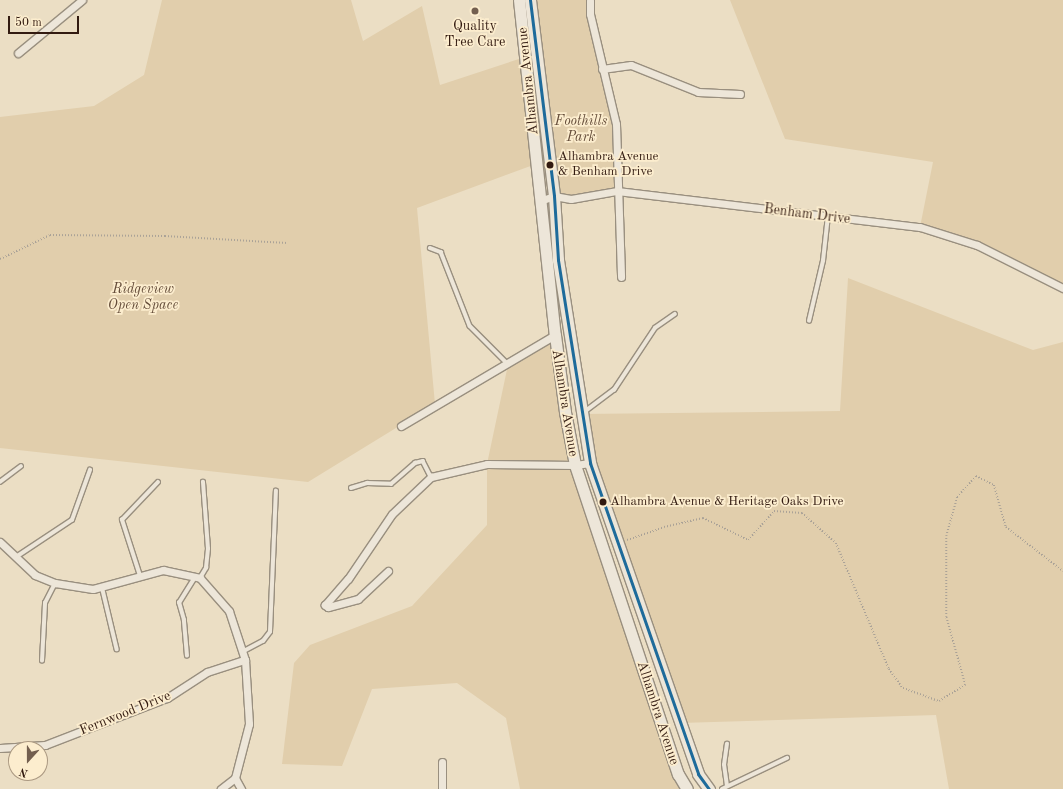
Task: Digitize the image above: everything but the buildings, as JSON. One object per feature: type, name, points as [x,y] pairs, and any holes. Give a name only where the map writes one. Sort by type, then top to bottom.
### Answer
[{"type":"main road","name":"Alhambra Avenue","points":[[518,0],[555,335],[575,465],[678,774],[687,789]]},
{"type":"main road","name":"Alhambra Avenue","points":[[530,0],[554,196],[558,260],[581,414],[590,463],[698,774],[709,789]]},
{"type":"street","points":[[18,53],[82,0]]},
{"type":"street","points":[[590,0],[590,14],[616,124],[621,277]]},
{"type":"street","points":[[602,69],[631,65],[698,92],[740,94]]},
{"type":"street","name":"Benham Drive","points":[[540,201],[554,196],[571,198],[617,191],[920,227],[977,245],[1063,288]]},
{"type":"street","points":[[401,426],[506,362],[555,335]]},
{"type":"street","points":[[388,571],[358,599],[328,607],[325,605],[348,579],[392,514],[431,477],[487,464],[575,465],[590,463]]},
{"type":"street","points":[[0,542],[35,575],[55,583],[93,589],[163,570],[197,578],[229,610],[245,660],[249,724],[235,778],[221,789]]},
{"type":"street","name":"Fernwood Drive","points":[[0,748],[45,745],[167,698],[207,672],[245,660]]},
{"type":"street","points":[[442,762],[442,789]]},
{"type":"street","points":[[235,778],[241,789]]},
{"type":"lane","points":[[809,320],[823,261],[828,216]]},
{"type":"lane","points":[[430,248],[441,252],[470,326],[497,351],[506,362]]},
{"type":"lane","points":[[581,414],[614,390],[655,328],[675,314]]},
{"type":"lane","points":[[351,488],[367,483],[391,484],[415,463],[423,461],[431,477]]},
{"type":"lane","points":[[0,482],[21,466]]},
{"type":"lane","points":[[16,557],[72,520],[90,470]]},
{"type":"lane","points":[[140,576],[122,520],[158,482]]},
{"type":"lane","points":[[187,656],[184,620],[179,603],[206,568],[208,549],[203,482]]},
{"type":"lane","points":[[242,652],[263,641],[270,632],[276,491]]},
{"type":"lane","points":[[42,662],[45,603],[55,583]]},
{"type":"lane","points":[[102,586],[117,649]]},
{"type":"lane","points":[[727,744],[724,764],[727,786]]},
{"type":"lane","points":[[722,789],[787,758]]},
{"type":"path","points":[[0,259],[50,235],[165,236],[288,243]]},
{"type":"path","points":[[618,544],[664,527],[702,518],[748,540],[774,511],[802,513],[836,543],[889,669],[903,688],[939,701],[965,685],[946,618],[946,536],[957,497],[976,476],[994,485],[1006,526],[1063,571]]},
{"type":"green space","name":"Ridgeview Open Space","points":[[162,0],[351,0],[363,41],[422,6],[440,85],[525,57],[536,164],[417,208],[435,404],[308,482],[0,448],[0,117],[94,106],[144,75]]},
{"type":"green space","name":"Foothills Park","points":[[530,0],[590,0],[616,124],[617,191],[571,199],[554,196]]},
{"type":"green space","points":[[730,0],[1063,0],[1063,288],[977,245],[920,227],[933,162],[785,139]]},
{"type":"green space","points":[[848,278],[1033,350],[1063,342],[1063,789],[949,789],[936,715],[680,723],[618,544],[581,414],[840,411]]},
{"type":"green space","points":[[555,335],[575,465],[687,789],[520,789],[506,718],[457,683],[372,689],[342,766],[282,764],[294,663],[310,645],[412,606],[487,525],[487,464],[509,360]]},
{"type":"transit line","points":[[530,0],[554,196],[558,260],[590,463],[698,774],[709,789]]},
{"type":"place","name":"Quality Tree Care","points":[[475,11]]},
{"type":"place","name":"Alhambra Avenue & Benham Drive","points":[[550,165]]},
{"type":"place","name":"Alhambra Avenue & Heritage Oaks Drive","points":[[603,502]]}]
